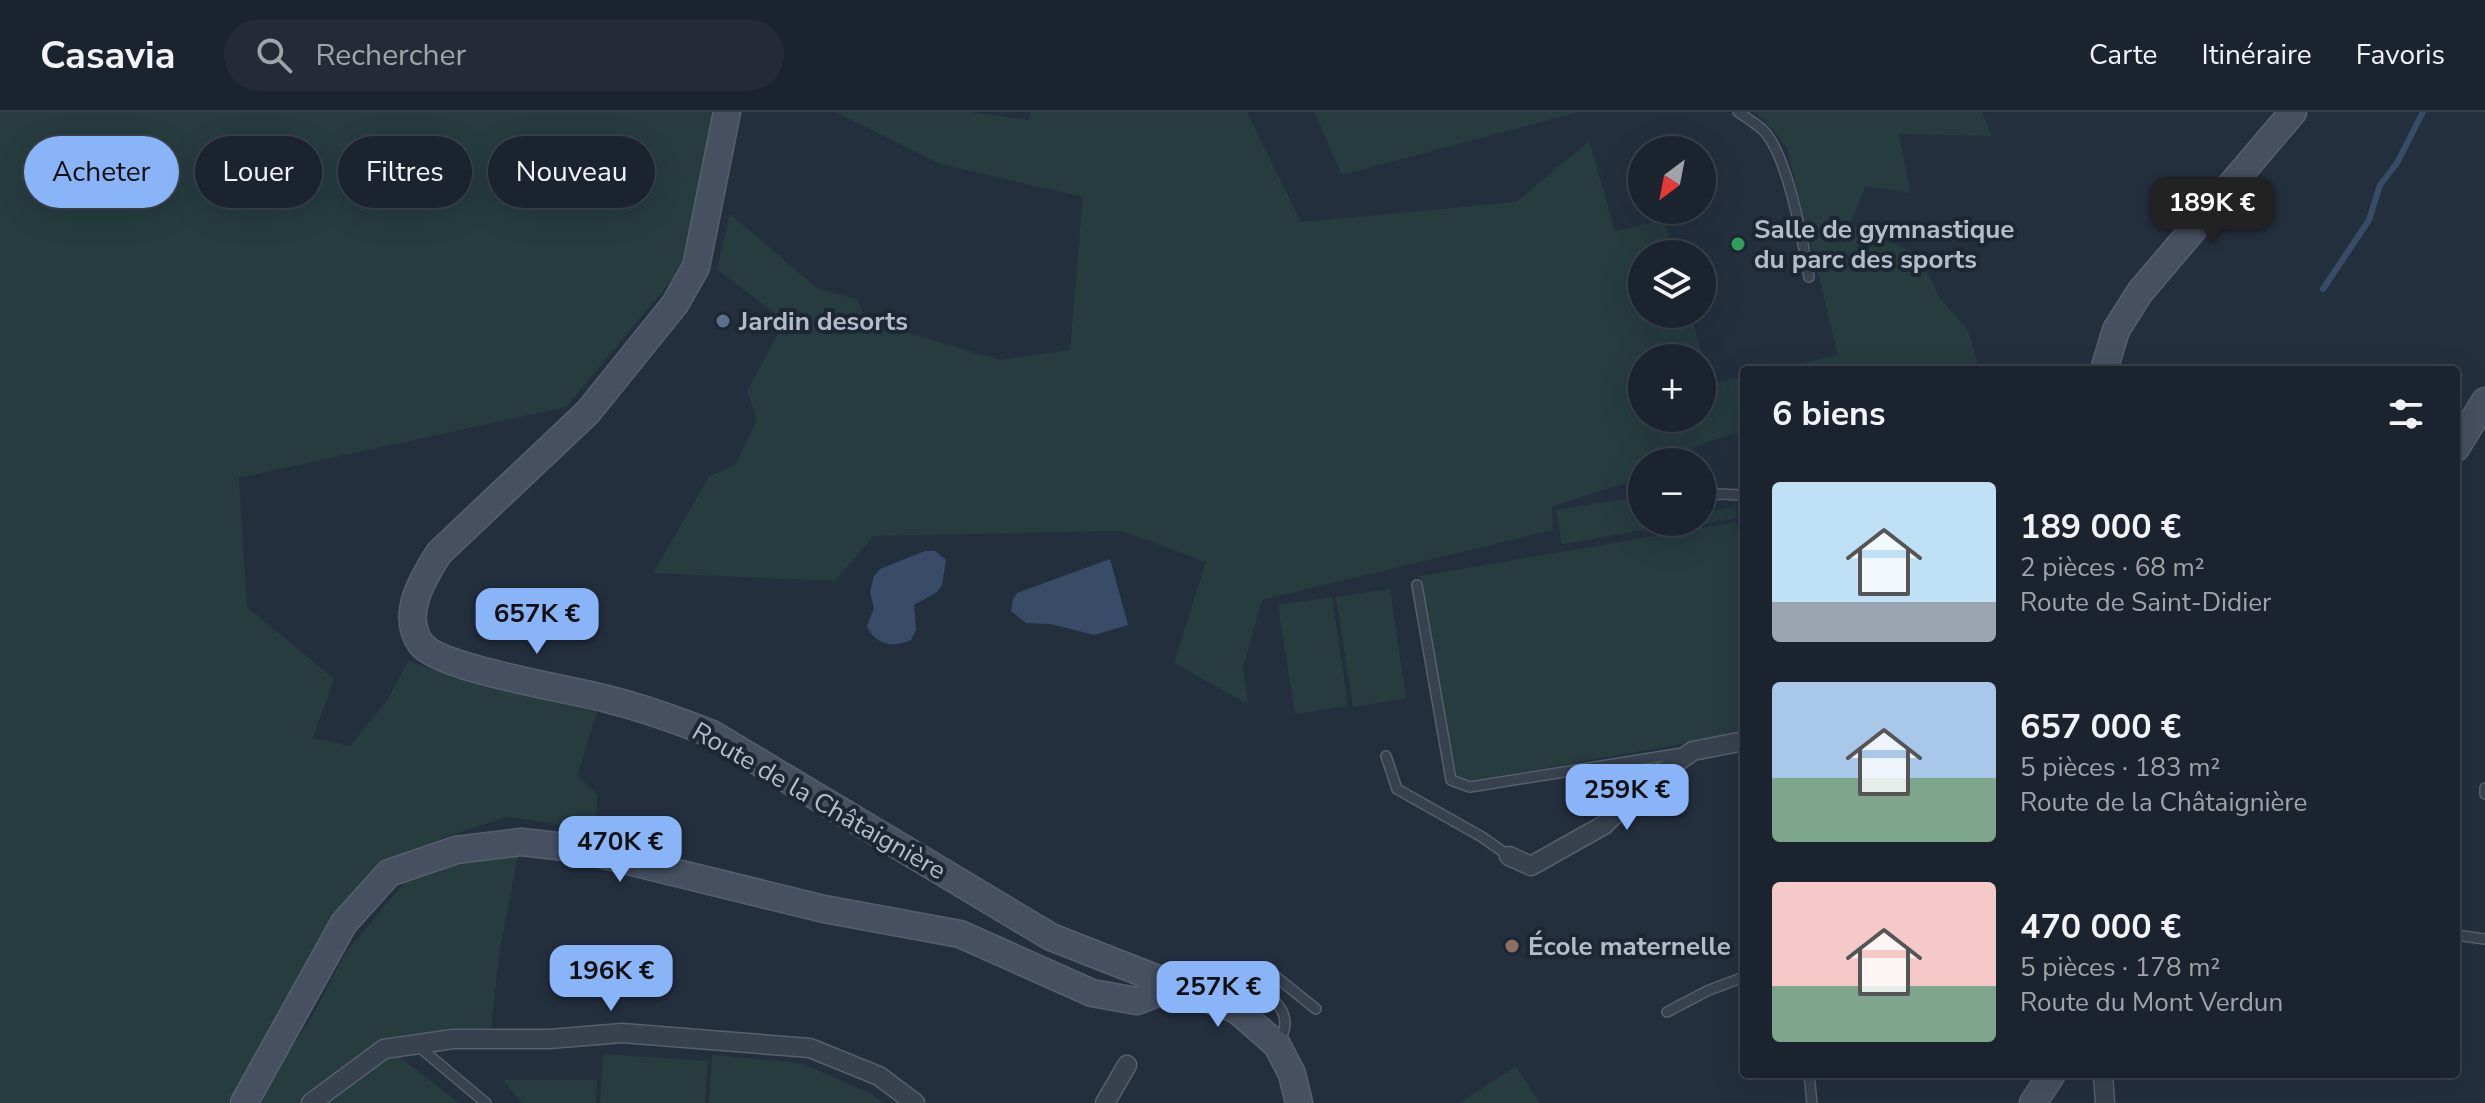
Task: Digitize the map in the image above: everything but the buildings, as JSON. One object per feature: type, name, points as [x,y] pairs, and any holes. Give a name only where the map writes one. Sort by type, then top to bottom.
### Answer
[{"type":"street","name":"Route de la Châtaignière","points":[[727,112],[696,267],[675,304],[588,412],[439,553],[421,582],[413,611],[417,636],[433,654],[451,662],[609,699],[664,715],[712,734],[1051,937],[1237,1010],[1277,1045]]},
{"type":"street","points":[[2105,366],[2116,330],[2140,292],[2293,112]]},
{"type":"street","points":[[2460,442],[2485,401]]},
{"type":"street","points":[[1509,856],[1531,866],[1604,825],[1645,784],[1693,751],[1740,742]]},
{"type":"street","points":[[244,1103],[344,923],[389,873],[456,850],[521,842],[575,848],[824,909],[960,934],[1092,993],[1137,1001],[1177,985]]},
{"type":"street","points":[[311,1103],[384,1049],[453,1039],[549,1039],[622,1033],[810,1048],[879,1076],[915,1103]]},
{"type":"street","points":[[1277,1045],[1292,1074],[1299,1103]]},
{"type":"street","points":[[1105,1103],[1127,1065]]},
{"type":"street","points":[[2033,1103],[2049,1078]]},
{"type":"street","points":[[2103,1078],[2105,1103]]},
{"type":"lane","points":[[1738,112],[1765,132],[1778,154],[1803,241],[1809,277]]},
{"type":"lane","points":[[1716,495],[1740,495]]},
{"type":"lane","points":[[1417,585],[1451,780],[1459,785],[1470,787],[1693,751]]},
{"type":"lane","points":[[1386,756],[1397,789],[1482,837],[1509,856]]},
{"type":"lane","points":[[2460,936],[2485,939]]},
{"type":"lane","points":[[1277,1045],[1287,1028],[1285,1013],[1250,979],[1251,969],[1264,967],[1316,1009]]},
{"type":"lane","points":[[1667,1012],[1707,991],[1740,979]]},
{"type":"lane","points":[[415,1043],[486,1103]]},
{"type":"lane","points":[[1809,1078],[1812,1103]]},
{"type":"green space","points":[[0,112],[716,112],[702,188],[681,269],[566,407],[239,478],[247,607],[334,679],[313,738],[350,746],[388,699],[408,661],[457,677],[597,712],[577,776],[597,794],[596,832],[507,817],[442,838],[392,865],[232,1103],[0,1103]]},
{"type":"green space","points":[[835,112],[971,112],[1029,120],[1031,112],[1247,112],[1301,222],[1516,202],[1589,141],[1615,231],[1646,224],[1665,224],[1670,240],[1628,240],[1628,328],[1695,328],[1699,344],[1628,344],[1628,432],[1716,432],[1716,383],[1740,378],[1740,432],[1694,448],[1628,448],[1628,482],[1552,506],[1553,530],[1262,600],[1243,668],[1248,704],[1174,663],[1206,562],[1121,531],[873,536],[835,581],[653,573],[709,477],[736,464],[757,420],[747,391],[785,321],[717,269],[730,214],[817,288],[858,300],[865,320],[1000,360],[1070,350],[1083,197],[940,164]]},
{"type":"green space","points":[[1314,112],[1579,112],[1342,175]]},
{"type":"green space","points":[[1754,112],[1982,112],[1992,136],[1899,134],[1910,193],[1866,186],[1850,224],[1920,255],[1939,297],[1969,331],[1978,366],[1790,366],[1838,355],[1787,148]]},
{"type":"green space","points":[[1628,499],[1628,533],[1562,544],[1556,510]]},
{"type":"green space","points":[[1735,507],[1737,518],[1716,522],[1716,510]]},
{"type":"green space","points":[[1736,522],[1740,546],[1740,734],[1455,784],[1420,576],[1654,536],[1716,536],[1716,525]]},
{"type":"green space","points":[[1390,589],[1406,698],[1353,707],[1336,597]]},
{"type":"green space","points":[[1332,597],[1348,706],[1295,714],[1278,605]]},
{"type":"green space","points":[[518,855],[499,955],[491,1028],[380,1042],[459,1103],[255,1103],[262,1087],[307,1025],[347,951],[420,864]]},
{"type":"green space","points":[[603,1054],[708,1061],[705,1103],[600,1103]]},
{"type":"green space","points":[[712,1055],[801,1063],[872,1094],[883,1103],[709,1103]]},
{"type":"green space","points":[[1516,1066],[1540,1103],[1459,1103]]},
{"type":"green space","points":[[503,1080],[597,1080],[596,1103],[522,1103]]},
{"type":"water","points":[[925,551],[935,551],[946,560],[942,585],[937,592],[914,605],[916,630],[911,640],[898,644],[880,641],[867,626],[874,608],[870,592],[874,576],[880,569]]},
{"type":"water","points":[[1110,559],[1128,625],[1094,635],[1050,624],[1026,623],[1011,611],[1017,593]]},
{"type":"waterway","points":[[2323,289],[2369,220],[2380,185],[2397,163],[2423,112]]},
{"type":"place","name":"Salle de gymnastique du parc des sports","points":[[1738,244]]},
{"type":"place","name":"Jardin desorts","points":[[723,321]]},
{"type":"place","name":"École maternelle","points":[[1512,946]]}]
